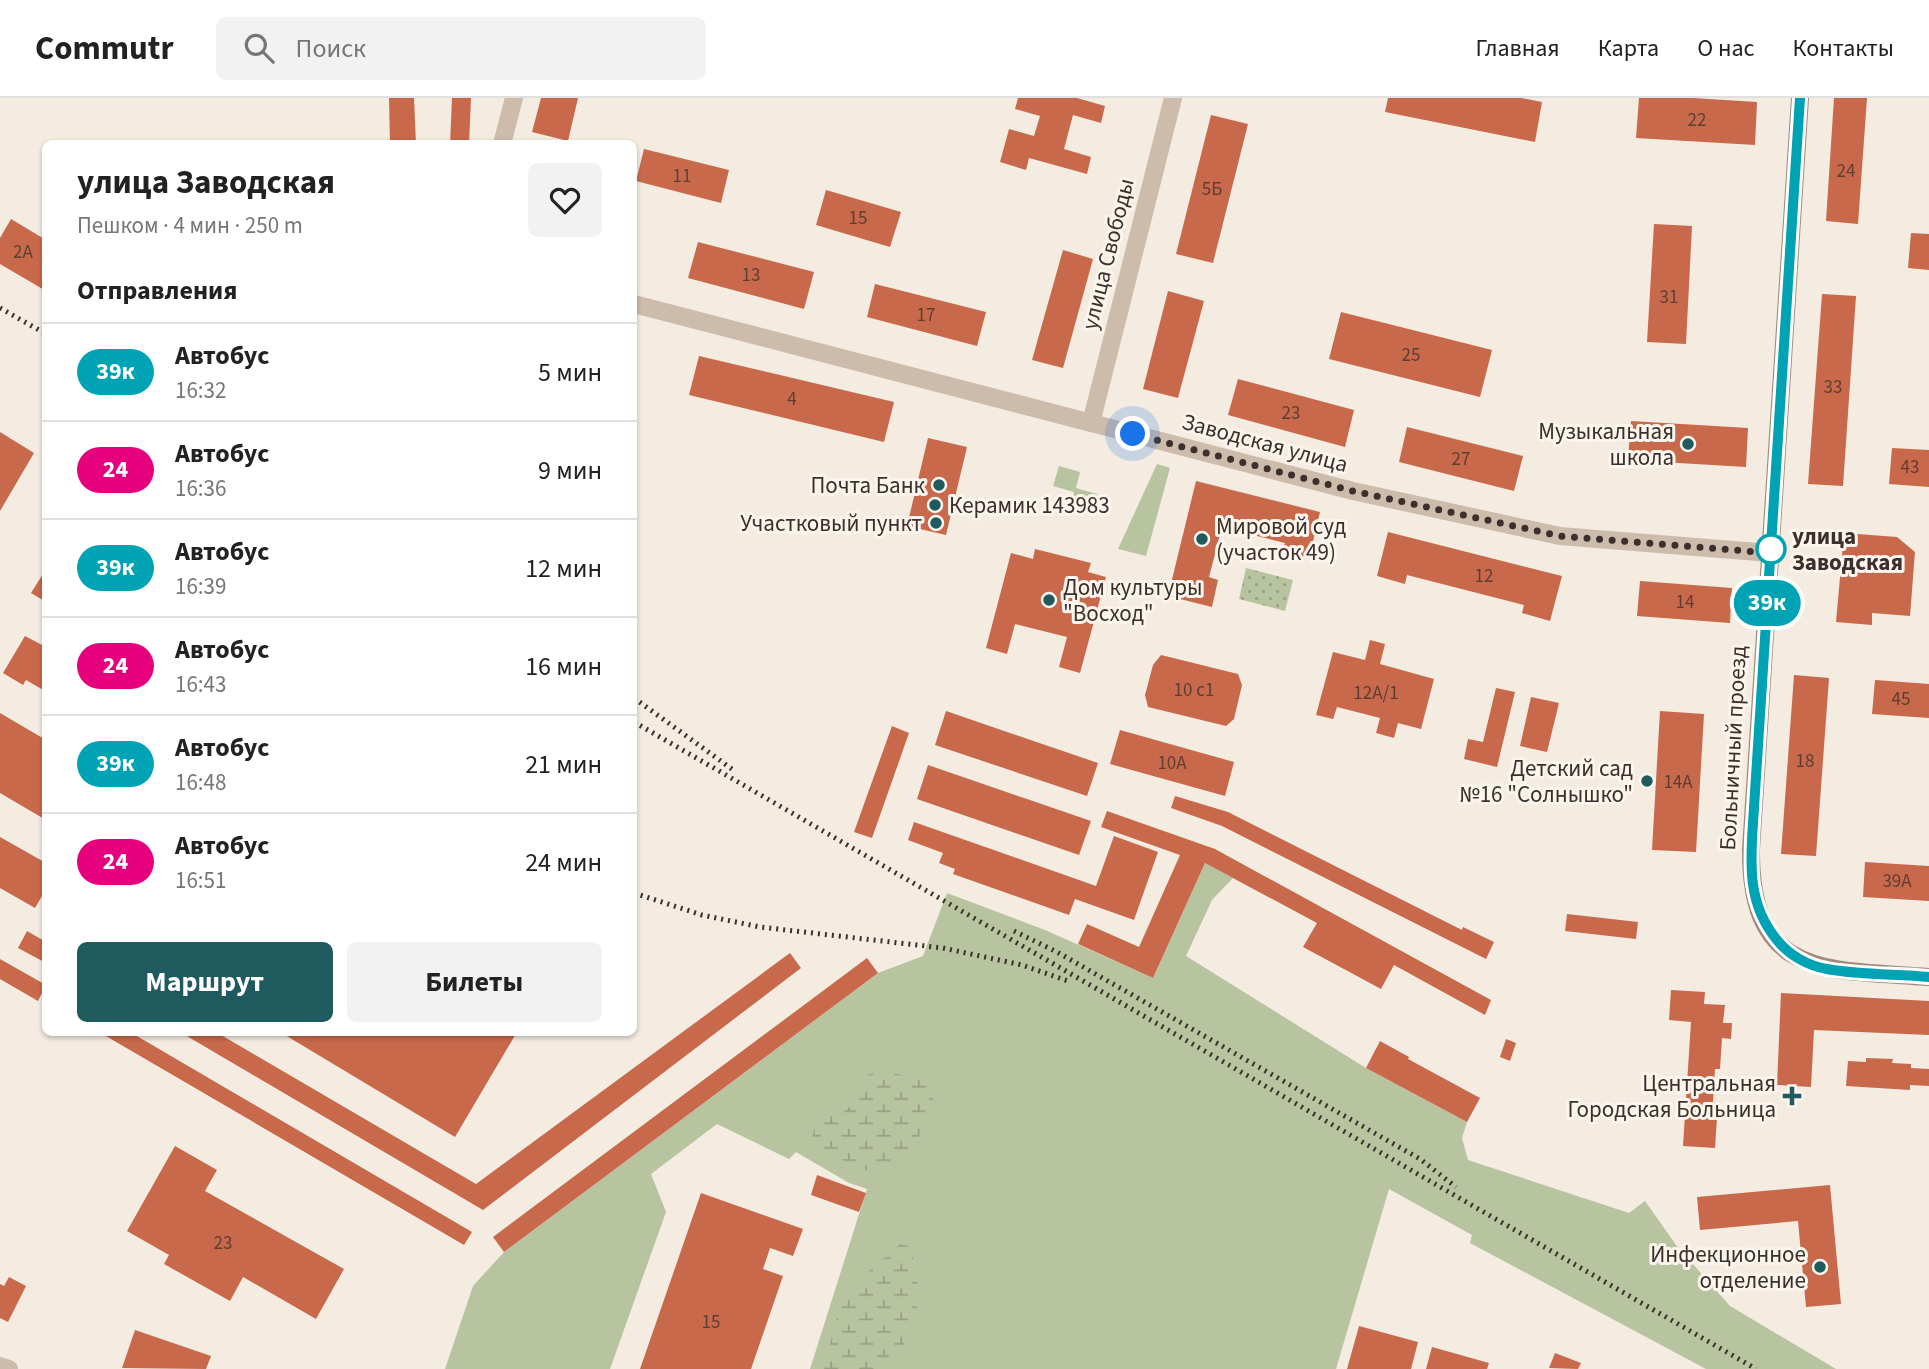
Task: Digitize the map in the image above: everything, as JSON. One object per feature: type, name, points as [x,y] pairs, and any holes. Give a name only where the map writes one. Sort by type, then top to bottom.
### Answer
[{"type":"street","points":[[503,140],[514,98]]},
{"type":"street","name":"улица Свободы","points":[[1091,423],[1173,98]]},
{"type":"street","name":"Больничный проезд","points":[[1800,98],[1751,849],[1754,901],[1765,926],[1782,947],[1811,964],[1826,969],[1929,977]]},
{"type":"street","name":"Заводская улица","points":[[637,305],[1353,491],[1560,536],[1770,553]]},
{"type":"street","points":[[0,1366],[9,1369]]},
{"type":"green space","points":[[1157,464],[1170,468],[1146,556],[1118,549]]},
{"type":"green space","points":[[1059,466],[1080,472],[1076,488],[1097,494],[1092,513],[1070,508],[1074,492],[1053,486]]},
{"type":"green space","points":[[1246,568],[1293,580],[1285,611],[1239,599]]},
{"type":"green space","points":[[1205,863],[1233,878],[1212,900],[1186,956],[1366,1068],[1467,1122],[1462,1138],[1468,1160],[1629,1213],[1645,1201],[1676,1245],[1730,1306],[1836,1369],[1706,1369],[1470,1243],[1472,1235],[1389,1189],[1336,1369],[810,1369],[867,1189],[849,1183],[796,1152],[789,1159],[717,1124],[651,1174],[666,1212],[610,1369],[445,1369],[473,1286],[504,1252],[878,973],[923,956],[947,893],[1045,930],[1153,978]]},
{"type":"green space","points":[[882,1071],[917,1078],[933,1088],[933,1106],[906,1164],[879,1172],[858,1169],[812,1142],[814,1129],[827,1116],[840,1115],[855,1102],[857,1091],[867,1075]]},
{"type":"green space","points":[[900,1244],[908,1246],[917,1276],[916,1316],[909,1337],[896,1353],[891,1353],[880,1369],[823,1369],[838,1314],[851,1287]]},
{"type":"building","points":[[389,98],[414,98],[416,140],[390,140]]},
{"type":"building","points":[[452,98],[471,98],[469,140],[450,140]]},
{"type":"building","points":[[541,98],[578,98],[568,140],[532,132]]},
{"type":"building","points":[[1018,98],[1077,98],[1105,106],[1101,123],[1073,115],[1064,149],[1091,157],[1087,174],[1029,158],[1026,170],[1000,162],[1009,129],[1034,136],[1040,116],[1015,109]]},
{"type":"building","points":[[1388,98],[1521,98],[1542,102],[1535,142],[1385,112]]},
{"type":"building","points":[[1639,98],[1757,102],[1755,145],[1636,138]]},
{"type":"building","points":[[1834,98],[1867,98],[1858,224],[1826,221]]},
{"type":"building","points":[[1211,115],[1248,124],[1213,263],[1176,254]]},
{"type":"building","points":[[644,149],[729,170],[721,203],[637,181]]},
{"type":"building","points":[[826,190],[901,212],[890,247],[816,225]]},
{"type":"building","points":[[11,219],[42,238],[42,289],[0,264],[0,238]]},
{"type":"building","points":[[1654,224],[1692,226],[1686,344],[1647,342]]},
{"type":"building","points":[[1911,233],[1929,234],[1929,270],[1908,268]]},
{"type":"building","points":[[698,242],[814,272],[804,309],[688,278]]},
{"type":"building","points":[[1063,250],[1093,259],[1063,368],[1032,360]]},
{"type":"building","points":[[875,284],[986,312],[977,346],[867,317]]},
{"type":"building","points":[[1168,291],[1204,301],[1178,398],[1143,389]]},
{"type":"building","points":[[1822,294],[1856,296],[1843,486],[1808,484]]},
{"type":"building","points":[[1341,312],[1492,350],[1480,397],[1329,359]]},
{"type":"building","points":[[699,356],[894,402],[884,442],[689,395]]},
{"type":"building","points":[[1238,379],[1354,410],[1345,447],[1228,415]]},
{"type":"building","name":"Музыкальная школа","points":[[1631,421],[1748,428],[1746,467],[1628,460]]},
{"type":"building","points":[[1407,427],[1523,456],[1514,491],[1399,462]]},
{"type":"building","points":[[0,432],[34,453],[0,511]]},
{"type":"building","points":[[928,438],[967,447],[946,535],[907,526]]},
{"type":"building","points":[[1892,448],[1929,450],[1929,487],[1889,484]]},
{"type":"building","points":[[1196,481],[1320,512],[1309,558],[1282,551],[1285,543],[1222,527],[1209,577],[1218,580],[1212,607],[1168,596]]},
{"type":"building","points":[[1388,532],[1562,576],[1550,621],[1522,613],[1524,605],[1407,575],[1405,584],[1377,576]]},
{"type":"building","points":[[1844,533],[1897,537],[1915,552],[1910,616],[1872,613],[1872,625],[1836,622]]},
{"type":"building","name":"Дом культуры \"Восход\"","points":[[1035,549],[1091,563],[1088,572],[1106,577],[1080,673],[1059,667],[1067,637],[1015,624],[1007,654],[986,648],[1011,553],[1033,559]]},
{"type":"building","points":[[42,575],[42,600],[31,593]]},
{"type":"building","points":[[1640,581],[1732,588],[1730,623],[1637,616]]},
{"type":"building","points":[[25,636],[42,645],[42,689],[26,680],[23,685],[3,673]]},
{"type":"building","points":[[1370,640],[1385,644],[1380,664],[1434,679],[1421,729],[1398,723],[1394,738],[1376,733],[1380,718],[1337,707],[1333,719],[1316,715],[1333,652],[1365,660]]},
{"type":"building","points":[[1161,655],[1238,674],[1242,685],[1234,719],[1226,726],[1148,707],[1145,695],[1153,665]]},
{"type":"building","points":[[1794,675],[1829,678],[1816,856],[1781,854]]},
{"type":"building","points":[[1875,680],[1929,684],[1929,718],[1872,714]]},
{"type":"building","points":[[1496,688],[1515,692],[1497,767],[1464,759],[1468,739],[1483,742]]},
{"type":"building","points":[[1531,697],[1559,703],[1547,752],[1520,746]]},
{"type":"building","points":[[946,711],[1098,763],[1087,796],[935,745]]},
{"type":"building","points":[[1660,711],[1704,714],[1696,852],[1652,850]]},
{"type":"building","points":[[0,713],[42,738],[42,818],[0,793]]},
{"type":"building","points":[[892,726],[909,733],[872,838],[854,832]]},
{"type":"building","points":[[1120,730],[1234,762],[1225,796],[1110,764]]},
{"type":"building","points":[[928,765],[1091,821],[1079,855],[917,799]]},
{"type":"building","points":[[1175,796],[1228,812],[1462,930],[1463,927],[1494,942],[1486,959],[1222,826],[1171,808]]},
{"type":"building","points":[[1107,811],[1215,849],[1491,1000],[1485,1015],[1394,965],[1381,989],[1303,947],[1317,923],[1205,863],[1153,978],[1078,944],[1087,924],[1139,947],[1180,855],[1101,827]]},
{"type":"building","points":[[914,822],[1096,886],[1114,836],[1158,852],[1134,920],[1075,899],[1069,915],[953,874],[955,869],[939,863],[943,853],[908,840]]},
{"type":"building","points":[[0,837],[42,861],[42,896],[35,908],[0,888]]},
{"type":"building","points":[[1865,862],[1929,866],[1929,901],[1863,897]]},
{"type":"building","points":[[1567,914],[1638,922],[1636,939],[1565,931]]},
{"type":"building","points":[[27,931],[42,940],[42,961],[18,948]]},
{"type":"building","points":[[790,953],[801,968],[483,1210],[187,1036],[223,1036],[476,1184]]},
{"type":"building","points":[[867,958],[878,973],[504,1252],[493,1237]]},
{"type":"building","points":[[0,959],[42,983],[42,993],[38,1001],[0,979]]},
{"type":"building","points":[[1671,990],[1705,992],[1704,1004],[1725,1005],[1723,1023],[1732,1023],[1731,1039],[1722,1038],[1720,1069],[1715,1069],[1713,1102],[1718,1102],[1715,1148],[1683,1146],[1691,1022],[1669,1020]]},
{"type":"building","points":[[1781,993],[1929,1001],[1929,1035],[1814,1030],[1811,1087],[1777,1085]]},
{"type":"building","points":[[106,1036],[137,1036],[472,1232],[464,1245]]},
{"type":"building","points":[[287,1036],[515,1036],[455,1137]]},
{"type":"building","points":[[1506,1039],[1516,1043],[1510,1061],[1500,1057]]},
{"type":"building","points":[[1380,1041],[1480,1098],[1467,1122],[1366,1068]]},
{"type":"building","points":[[1866,1058],[1893,1059],[1892,1063],[1929,1069],[1929,1086],[1910,1085],[1910,1090],[1846,1086],[1848,1061],[1866,1062]]},
{"type":"building","points":[[175,1146],[217,1170],[205,1191],[344,1269],[316,1319],[243,1277],[230,1301],[164,1264],[169,1255],[127,1231]]},
{"type":"building","points":[[817,1175],[866,1193],[859,1212],[811,1195]]},
{"type":"building","name":"Инфекционное отделение","points":[[1830,1185],[1841,1304],[1806,1307],[1798,1221],[1700,1230],[1697,1197]]},
{"type":"building","points":[[701,1193],[803,1229],[793,1256],[770,1248],[763,1269],[783,1276],[751,1369],[640,1369]]},
{"type":"building","points":[[9,1277],[26,1286],[8,1322],[0,1318],[0,1284],[4,1286]]},
{"type":"building","points":[[1359,1326],[1418,1342],[1411,1369],[1347,1369]]},
{"type":"building","points":[[135,1330],[211,1356],[206,1369],[122,1368]]},
{"type":"building","points":[[1432,1347],[1489,1363],[1487,1369],[1426,1369]]},
{"type":"building","points":[[1555,1353],[1581,1363],[1578,1369],[1549,1368]]},
{"type":"railway","points":[[0,308],[42,332]]},
{"type":"railway","points":[[637,700],[736,772]]},
{"type":"railway","points":[[637,724],[1756,1369]]},
{"type":"railway","points":[[637,894],[702,915],[760,927],[943,948],[1022,965],[1068,981]]},
{"type":"railway","points":[[1014,931],[1057,952],[1420,1159],[1456,1187]]},
{"type":"bus line","name":"39к","points":[[1800,98],[1751,849],[1754,901],[1765,926],[1782,947],[1811,964],[1826,969],[1929,977]]},
{"type":"place","name":"Музыкальная школа","points":[[1688,444]]},
{"type":"place","name":"Почта Банк","points":[[939,485]]},
{"type":"place","name":"Керамик 143983","points":[[935,505]]},
{"type":"place","name":"Участковый пункт","points":[[936,523]]},
{"type":"place","name":"Мировой суд (участок 49)","points":[[1202,539]]},
{"type":"place","name":"улица Заводская","points":[[1771,549]]},
{"type":"place","name":"Дом культуры \"Восход\"","points":[[1049,600]]},
{"type":"place","name":"Детский сад №16 \"Солнышко\"","points":[[1647,781]]},
{"type":"place","name":"Центральная Городская Больница","points":[[1792,1096]]},
{"type":"place","name":"Инфекционное отделение","points":[[1820,1267]]},
{"type":"route","points":[[1133,434],[1353,491],[1560,536],[1770,553],[1771,549]]}]
